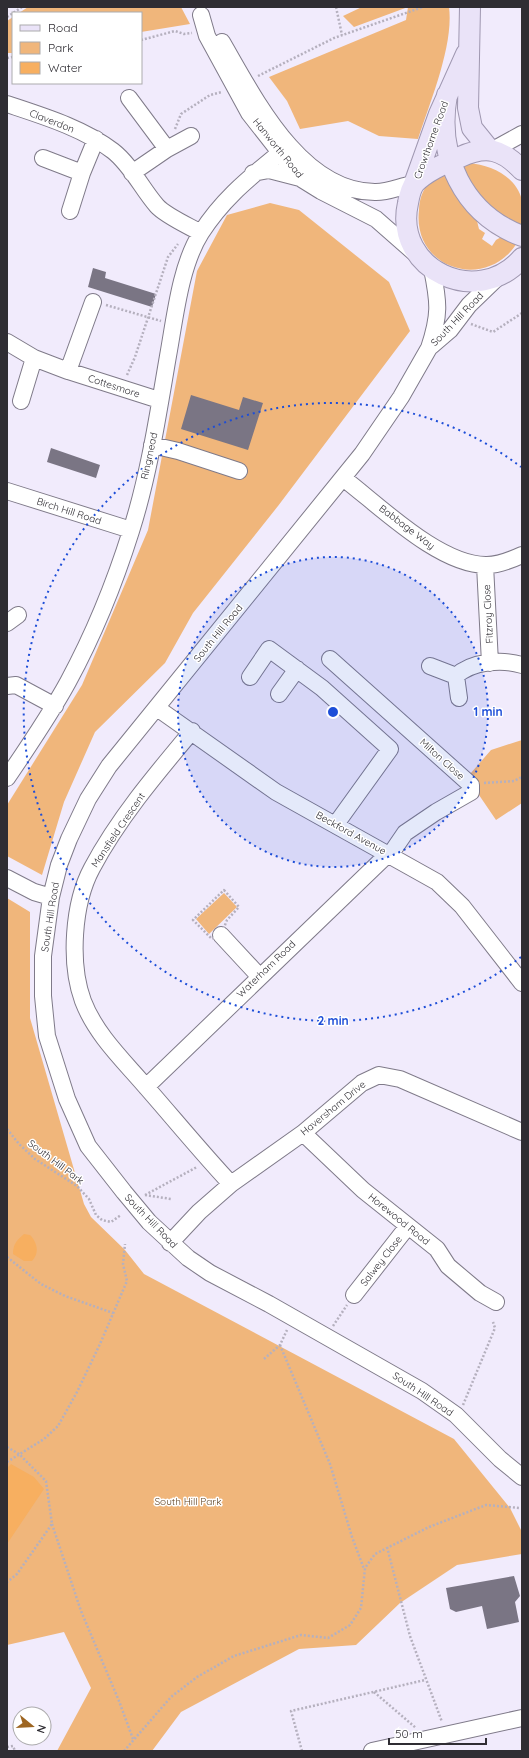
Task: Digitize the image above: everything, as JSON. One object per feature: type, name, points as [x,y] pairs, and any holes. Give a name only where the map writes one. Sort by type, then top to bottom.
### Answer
[{"type":"main road","name":"Crowthorne Road","points":[[470,7],[470,46],[467,101],[469,116],[475,132],[491,150]]},
{"type":"main road","name":"Crowthorne Road","points":[[425,262],[410,239],[406,219],[408,205],[420,165],[447,95],[470,46]]},
{"type":"main road","name":"Crowthorne Road","points":[[447,95],[443,127],[450,162],[464,190],[482,210],[501,226],[522,236]]},
{"type":"main road","points":[[414,184],[431,171],[465,155],[491,150],[507,157],[522,170]]},
{"type":"main road","points":[[425,262],[450,278],[464,281],[478,281],[514,267]]},
{"type":"street","name":"Hanworth Road","points":[[199,11],[215,30],[300,178],[321,191],[376,219],[425,262]]},
{"type":"street","points":[[129,98],[167,149]]},
{"type":"street","name":"Claverdon","points":[[7,104],[43,116],[96,139],[114,152],[132,172],[158,207],[201,233]]},
{"type":"street","points":[[491,150],[522,134]]},
{"type":"street","points":[[132,172],[167,149],[191,136]]},
{"type":"street","points":[[70,211],[82,173],[96,139]]},
{"type":"street","name":"Hanworth Road","points":[[284,149],[332,181],[344,186],[376,192],[414,184]]},
{"type":"street","name":"Ringmead","points":[[7,778],[55,706],[91,636],[131,530],[152,445],[159,400],[184,276],[195,244],[201,233],[228,198],[253,173],[284,149]]},
{"type":"street","points":[[43,158],[82,173]]},
{"type":"street","points":[[253,173],[269,170],[300,178]]},
{"type":"street","points":[[425,262],[438,303],[436,324],[429,348]]},
{"type":"street","name":"South Hill Road","points":[[514,267],[469,305],[450,330],[429,348],[397,403],[344,478],[109,766],[88,799],[69,839],[50,897],[43,956],[43,996],[47,1036],[67,1099],[88,1146],[124,1192],[170,1242],[188,1258],[210,1273],[326,1336],[422,1391],[492,1442],[522,1478]]},
{"type":"street","points":[[68,371],[93,302]]},
{"type":"street","name":"Cottesmore","points":[[7,342],[34,358],[68,371],[159,400]]},
{"type":"street","points":[[21,401],[34,358]]},
{"type":"street","points":[[152,445],[178,450],[239,471]]},
{"type":"street","name":"Babbage Way","points":[[344,478],[426,544],[452,558],[486,565],[498,564],[522,555]]},
{"type":"street","name":"Birch Hill Road","points":[[7,491],[131,530]]},
{"type":"street","name":"Fitzroy Close","points":[[486,565],[490,663]]},
{"type":"street","points":[[250,677],[270,649],[322,688],[390,750],[336,824]]},
{"type":"street","name":"Milton Close","points":[[330,659],[471,785],[471,792],[436,812],[405,834],[389,854]]},
{"type":"street","points":[[456,676],[462,670],[490,663],[509,661],[522,665]]},
{"type":"street","points":[[430,666],[456,676]]},
{"type":"street","points":[[279,694],[297,669]]},
{"type":"street","points":[[456,676],[459,698]]},
{"type":"street","points":[[7,686],[16,685],[55,706]]},
{"type":"street","name":"Beckford Avenue","points":[[157,708],[192,731],[276,792],[336,824],[437,882],[462,906],[522,983]]},
{"type":"street","name":"Mansfield Crescent","points":[[192,731],[128,812],[91,869],[80,898],[75,932],[76,964],[83,1001],[101,1033],[231,1184]]},
{"type":"street","name":"Waterham Road","points":[[146,1087],[259,976],[389,854]]},
{"type":"street","points":[[7,878],[34,892],[50,897]]},
{"type":"street","points":[[221,935],[259,976]]},
{"type":"street","name":"Haversham Drive","points":[[170,1242],[199,1212],[231,1184],[303,1133],[362,1083],[379,1076],[400,1079],[522,1132]]},
{"type":"street","name":"Horewood Road","points":[[303,1133],[363,1190],[437,1249],[448,1266],[480,1292],[496,1302]]},
{"type":"street","name":"Salwey Close","points":[[354,1295],[408,1226]]},
{"type":"street","points":[[372,1751],[522,1718]]},
{"type":"path","points":[[336,7],[342,35]]},
{"type":"path","points":[[257,76],[342,35],[424,7]]},
{"type":"path","points":[[142,40],[174,31],[184,34],[198,32]]},
{"type":"path","points":[[167,149],[181,114],[210,95],[226,91]]},
{"type":"path","points":[[121,388],[135,357],[168,257],[178,244]]},
{"type":"path","points":[[93,302],[161,321]]},
{"type":"path","points":[[467,323],[493,332],[522,314]]},
{"type":"path","points":[[471,785],[514,781],[522,777]]},
{"type":"path","points":[[224,890],[239,907],[227,920],[221,935],[212,940],[194,920],[224,890]]},
{"type":"path","name":"South Hill Park","points":[[7,1129],[19,1144],[35,1159],[77,1186],[89,1199],[96,1215],[102,1220],[111,1222],[121,1215]]},
{"type":"path","points":[[171,1200],[144,1195],[210,1161]]},
{"type":"path","points":[[7,1462],[44,1439],[58,1426],[77,1392],[127,1281],[123,1264],[125,1244]]},
{"type":"path","points":[[7,1257],[41,1284],[65,1296],[113,1313]]},
{"type":"path","points":[[326,1336],[354,1295]]},
{"type":"path","points":[[463,1405],[495,1328],[493,1322]]},
{"type":"path","points":[[264,1360],[280,1345],[330,1464],[352,1537],[365,1570],[365,1568]]},
{"type":"path","points":[[7,1447],[20,1454],[46,1481],[50,1499],[52,1524],[81,1611],[119,1701],[133,1739]]},
{"type":"path","points":[[124,1751],[171,1697],[197,1677],[234,1656],[301,1635],[328,1638],[350,1625],[361,1608],[365,1568],[376,1554],[429,1527],[486,1505],[520,1508]]},
{"type":"path","points":[[7,1582],[17,1574],[52,1524]]},
{"type":"path","points":[[388,1547],[410,1636],[425,1680],[445,1728]]},
{"type":"path","points":[[302,1751],[291,1711],[425,1680]]},
{"type":"path","points":[[374,1692],[416,1741]]},
{"type":"path","points":[[7,1747],[14,1746],[15,1751]]},
{"type":"green space","points":[[28,7],[181,7],[190,24],[142,32],[142,12],[20,12]]},
{"type":"green space","points":[[362,7],[408,7],[354,27],[343,16]]},
{"type":"green space","points":[[408,7],[449,7],[450,22],[445,56],[418,139],[379,136],[348,121],[300,129],[287,101],[269,77],[406,20]]},
{"type":"green space","points":[[12,18],[12,53],[7,53],[7,21]]},
{"type":"green space","points":[[469,163],[494,169],[502,173],[514,184],[523,203],[522,228],[511,222],[481,199],[460,165]]},
{"type":"green space","points":[[445,171],[476,217],[479,229],[485,233],[482,239],[492,246],[496,240],[503,236],[517,243],[504,258],[488,267],[471,270],[454,267],[439,259],[427,247],[420,230],[420,200],[428,184]]},
{"type":"green space","points":[[270,203],[299,210],[389,282],[410,331],[278,506],[193,613],[165,663],[95,732],[64,802],[42,875],[7,856],[7,805],[82,685],[148,530],[197,271],[227,215]]},
{"type":"green space","points":[[522,740],[522,803],[496,820],[479,795],[476,784],[470,774],[491,750]]},
{"type":"green space","points":[[224,893],[237,907],[209,934],[196,919]]},
{"type":"green space","name":"South Hill Park","points":[[7,898],[30,912],[30,1018],[84,1204],[91,1217],[125,1250],[144,1274],[454,1439],[510,1508],[522,1532],[522,1554],[457,1565],[400,1603],[356,1645],[299,1649],[181,1712],[152,1751],[57,1751],[91,1688],[64,1632],[7,1645]]},
{"type":"water","points":[[24,1234],[30,1235],[36,1244],[37,1251],[32,1261],[24,1261],[13,1254],[16,1242]]},
{"type":"water","points":[[11,1464],[34,1477],[44,1489],[7,1544],[7,1468]]},
{"type":"building","points":[[93,268],[106,272],[105,278],[156,294],[152,307],[88,287]]},
{"type":"building","points":[[191,395],[239,410],[243,397],[263,403],[248,450],[181,429]]},
{"type":"building","points":[[51,448],[100,465],[96,478],[47,462]]},
{"type":"building","points":[[514,1576],[520,1596],[515,1602],[519,1622],[487,1629],[482,1606],[456,1612],[450,1609],[446,1588]]}]
